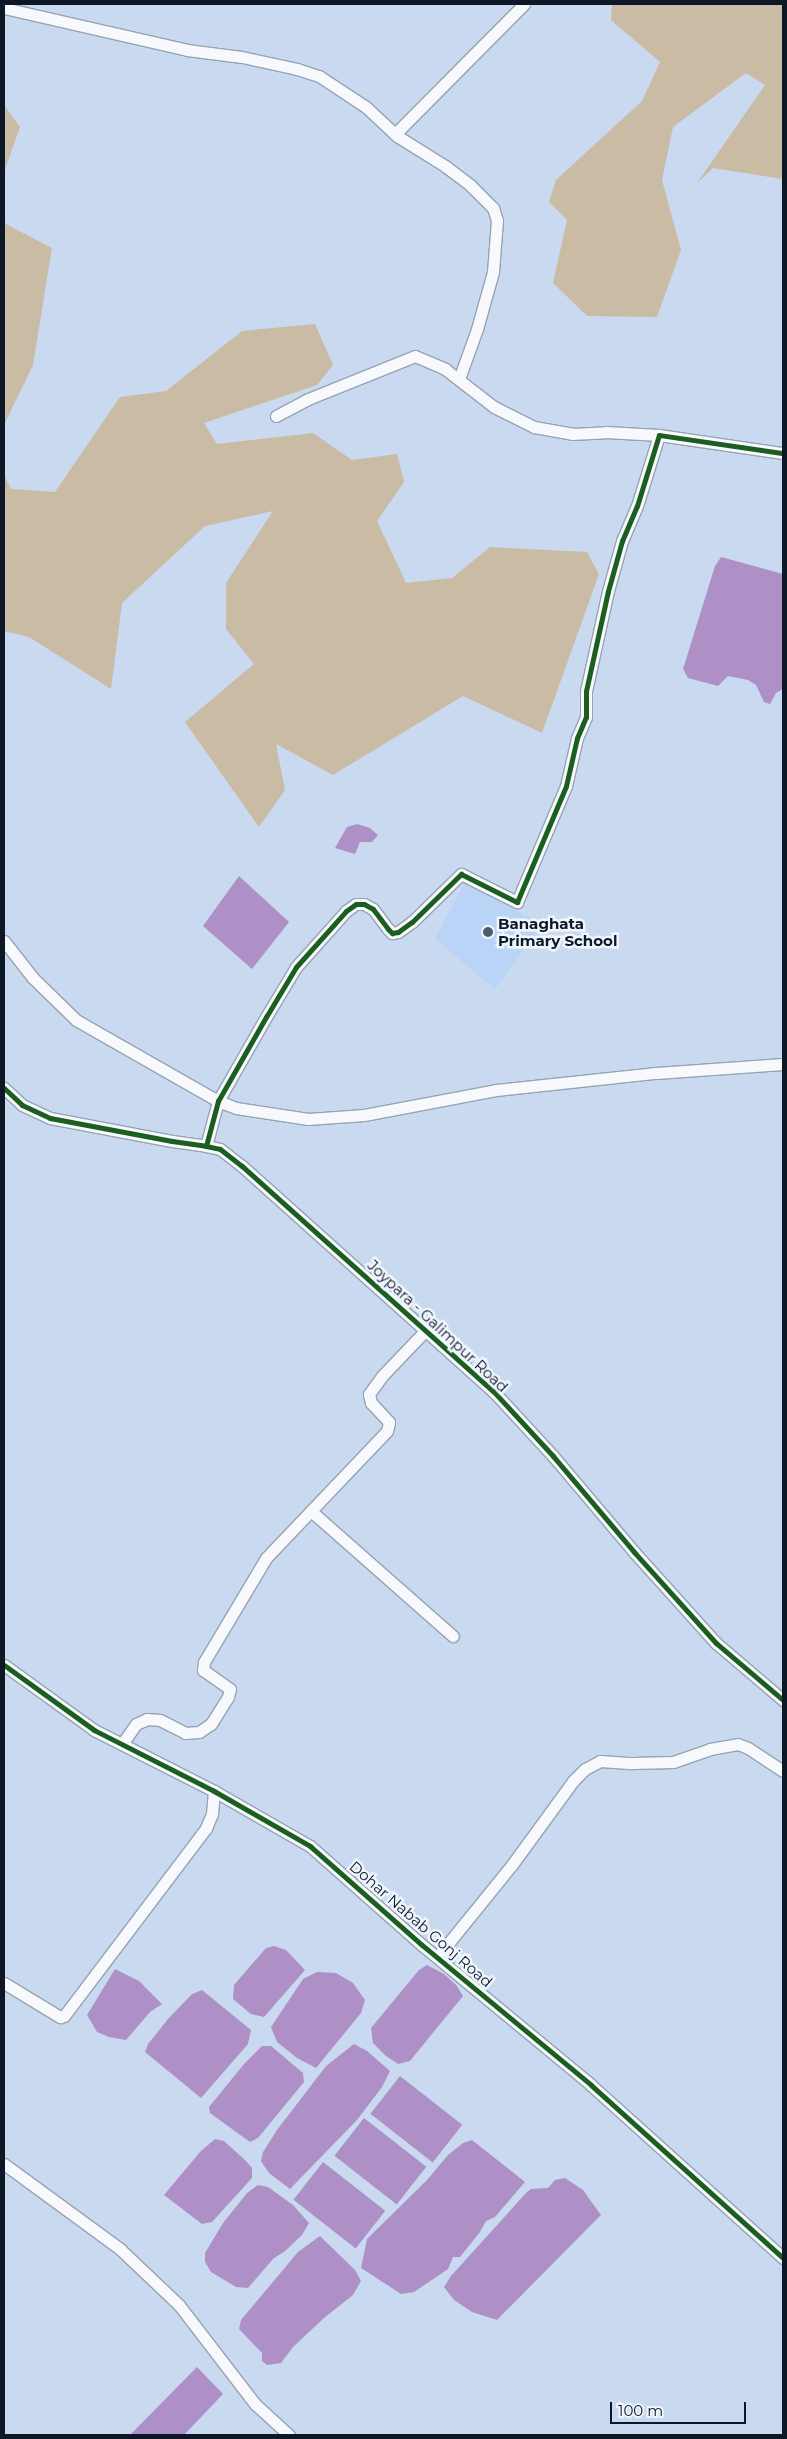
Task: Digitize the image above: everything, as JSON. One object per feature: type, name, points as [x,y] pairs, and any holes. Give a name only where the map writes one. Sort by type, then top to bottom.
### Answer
[{"type":"street","points":[[395,134],[524,4]]},
{"type":"street","points":[[4,8],[187,50],[242,57],[297,69],[319,76],[366,108],[395,134],[445,166],[470,185],[493,208],[497,220],[493,272],[477,329],[459,379]]},
{"type":"street","points":[[276,416],[308,399],[415,356],[445,369],[494,407],[534,427],[572,434],[606,432],[659,434],[783,453]]},
{"type":"street","points":[[206,1146],[218,1101],[296,967],[346,911],[356,904],[364,904],[373,909],[392,932],[398,932],[412,922],[461,874],[516,902],[566,786],[577,738],[586,717],[586,691],[608,591],[622,541],[637,506],[659,434]]},
{"type":"street","points":[[4,941],[33,978],[76,1020],[218,1101],[236,1108],[308,1119],[364,1115],[496,1090],[656,1073],[783,1064]]},
{"type":"street","name":"Joypara - Galimpur Road","points":[[4,1088],[22,1105],[50,1118],[172,1142],[206,1146],[220,1150],[242,1166],[494,1392],[553,1456],[634,1552],[716,1643],[783,1700]]},
{"type":"street","points":[[122,1744],[136,1724],[147,1719],[160,1720],[185,1733],[199,1732],[211,1724],[228,1697],[230,1689],[203,1670],[204,1662],[266,1558],[387,1431],[389,1422],[371,1403],[369,1394],[382,1376],[426,1330]]},
{"type":"street","points":[[311,1511],[454,1636]]},
{"type":"street","name":"Dohar Nabab Gonj Road","points":[[4,1665],[94,1730],[214,1791],[310,1846],[422,1945],[438,1956],[591,2085],[783,2258]]},
{"type":"street","points":[[438,1956],[511,1866],[573,1781],[585,1769],[600,1761],[632,1763],[673,1762],[710,1749],[738,1744],[748,1748],[783,1771]]},
{"type":"street","points":[[4,1983],[60,2017],[64,2016],[206,1828],[212,1814],[214,1791]]},
{"type":"street","points":[[4,2164],[120,2250],[179,2305],[255,2404],[289,2435]]},
{"type":"shaded area","points":[[612,4],[783,4],[783,179],[713,168],[697,183],[765,85],[746,73],[673,127],[662,180],[681,250],[657,317],[587,316],[553,283],[567,220],[549,202],[556,180],[642,101],[660,62],[611,20]]},
{"type":"shaded area","points":[[4,105],[20,127],[4,172]]},
{"type":"shaded area","points":[[4,223],[52,248],[33,365],[4,425]]},
{"type":"shaded area","points":[[315,324],[333,365],[317,385],[204,423],[217,444],[313,433],[352,460],[397,454],[404,482],[377,521],[406,583],[452,578],[490,547],[587,552],[599,574],[542,733],[463,696],[333,775],[276,744],[285,790],[259,827],[185,722],[254,664],[226,629],[226,583],[273,511],[205,526],[122,603],[111,689],[29,637],[4,631],[4,475],[11,489],[55,492],[120,397],[166,391],[242,331]]},
{"type":"shaded area","points":[[721,557],[783,574],[783,689],[776,693],[770,704],[764,702],[756,685],[748,680],[728,676],[718,686],[688,678],[683,669],[715,566]]},
{"type":"shaded area","points":[[357,824],[370,828],[378,835],[372,842],[360,842],[355,854],[335,848],[347,827]]},
{"type":"shaded area","points":[[239,876],[289,922],[252,969],[203,926]]},
{"type":"shaded area","name":"Banaghata Primary School","points":[[465,882],[542,925],[495,989],[435,939]]},
{"type":"shaded area","points":[[274,1946],[286,1950],[305,1970],[264,2017],[251,2014],[233,1999],[234,1985],[266,1948]]},
{"type":"shaded area","points":[[427,1965],[444,1974],[456,1985],[463,1996],[410,2061],[398,2064],[386,2056],[373,2043],[371,2028],[419,1970]]},
{"type":"shaded area","points":[[115,1969],[139,1981],[162,2004],[150,2012],[126,2040],[109,2037],[97,2032],[87,2015]]},
{"type":"shaded area","points":[[317,1972],[336,1973],[353,1983],[365,2000],[361,2013],[316,2068],[297,2058],[277,2042],[271,2027],[303,1979]]},
{"type":"shaded area","points":[[202,1990],[251,2030],[248,2044],[201,2098],[145,2052],[148,2044],[168,2019],[192,1994]]},
{"type":"shaded area","points":[[354,2044],[367,2051],[390,2071],[382,2087],[357,2120],[290,2189],[269,2173],[261,2161],[263,2152],[277,2130],[326,2066]]},
{"type":"shaded area","points":[[262,2046],[271,2046],[303,2073],[304,2082],[258,2138],[250,2142],[210,2113],[209,2107],[244,2064]]},
{"type":"shaded area","points":[[400,2076],[462,2125],[433,2162],[370,2114]]},
{"type":"shaded area","points":[[364,2118],[426,2167],[397,2204],[334,2156]]},
{"type":"shaded area","points":[[215,2139],[224,2141],[246,2161],[252,2168],[252,2178],[212,2222],[202,2224],[164,2195],[200,2152]]},
{"type":"shaded area","points":[[472,2140],[525,2182],[495,2217],[486,2221],[480,2232],[460,2257],[453,2257],[448,2269],[414,2292],[401,2294],[361,2268],[367,2239],[427,2180],[448,2155],[463,2143]]},
{"type":"shaded area","points":[[323,2162],[385,2211],[356,2248],[293,2200]]},
{"type":"shaded area","points":[[565,2178],[583,2190],[601,2215],[497,2320],[472,2312],[454,2300],[444,2287],[451,2276],[526,2193],[531,2189],[548,2188],[555,2180]]},
{"type":"shaded area","points":[[258,2185],[268,2187],[293,2205],[309,2223],[302,2235],[273,2259],[248,2288],[236,2287],[211,2272],[205,2262],[205,2253],[223,2223],[247,2193]]},
{"type":"shaded area","points":[[320,2236],[355,2270],[361,2281],[353,2295],[324,2318],[293,2347],[281,2363],[267,2365],[262,2361],[262,2353],[239,2329],[241,2320],[298,2252]]},
{"type":"shaded area","points":[[197,2367],[223,2394],[184,2435],[130,2435]]},
{"type":"cycle path","points":[[206,1146],[218,1101],[266,1017],[296,967],[346,911],[356,904],[364,904],[373,909],[392,933],[398,932],[412,922],[461,874],[517,902],[566,786],[577,738],[586,717],[586,691],[608,591],[622,541],[637,506],[659,435],[783,453]]},
{"type":"cycle path","points":[[4,1088],[22,1105],[50,1118],[220,1149],[242,1166],[494,1392],[553,1456],[634,1552],[716,1643],[783,1700]]},
{"type":"cycle path","points":[[4,1665],[94,1730],[214,1791],[310,1846],[422,1945],[591,2085],[783,2258]]},
{"type":"place","name":"Banaghata Primary School","points":[[488,932]]}]
